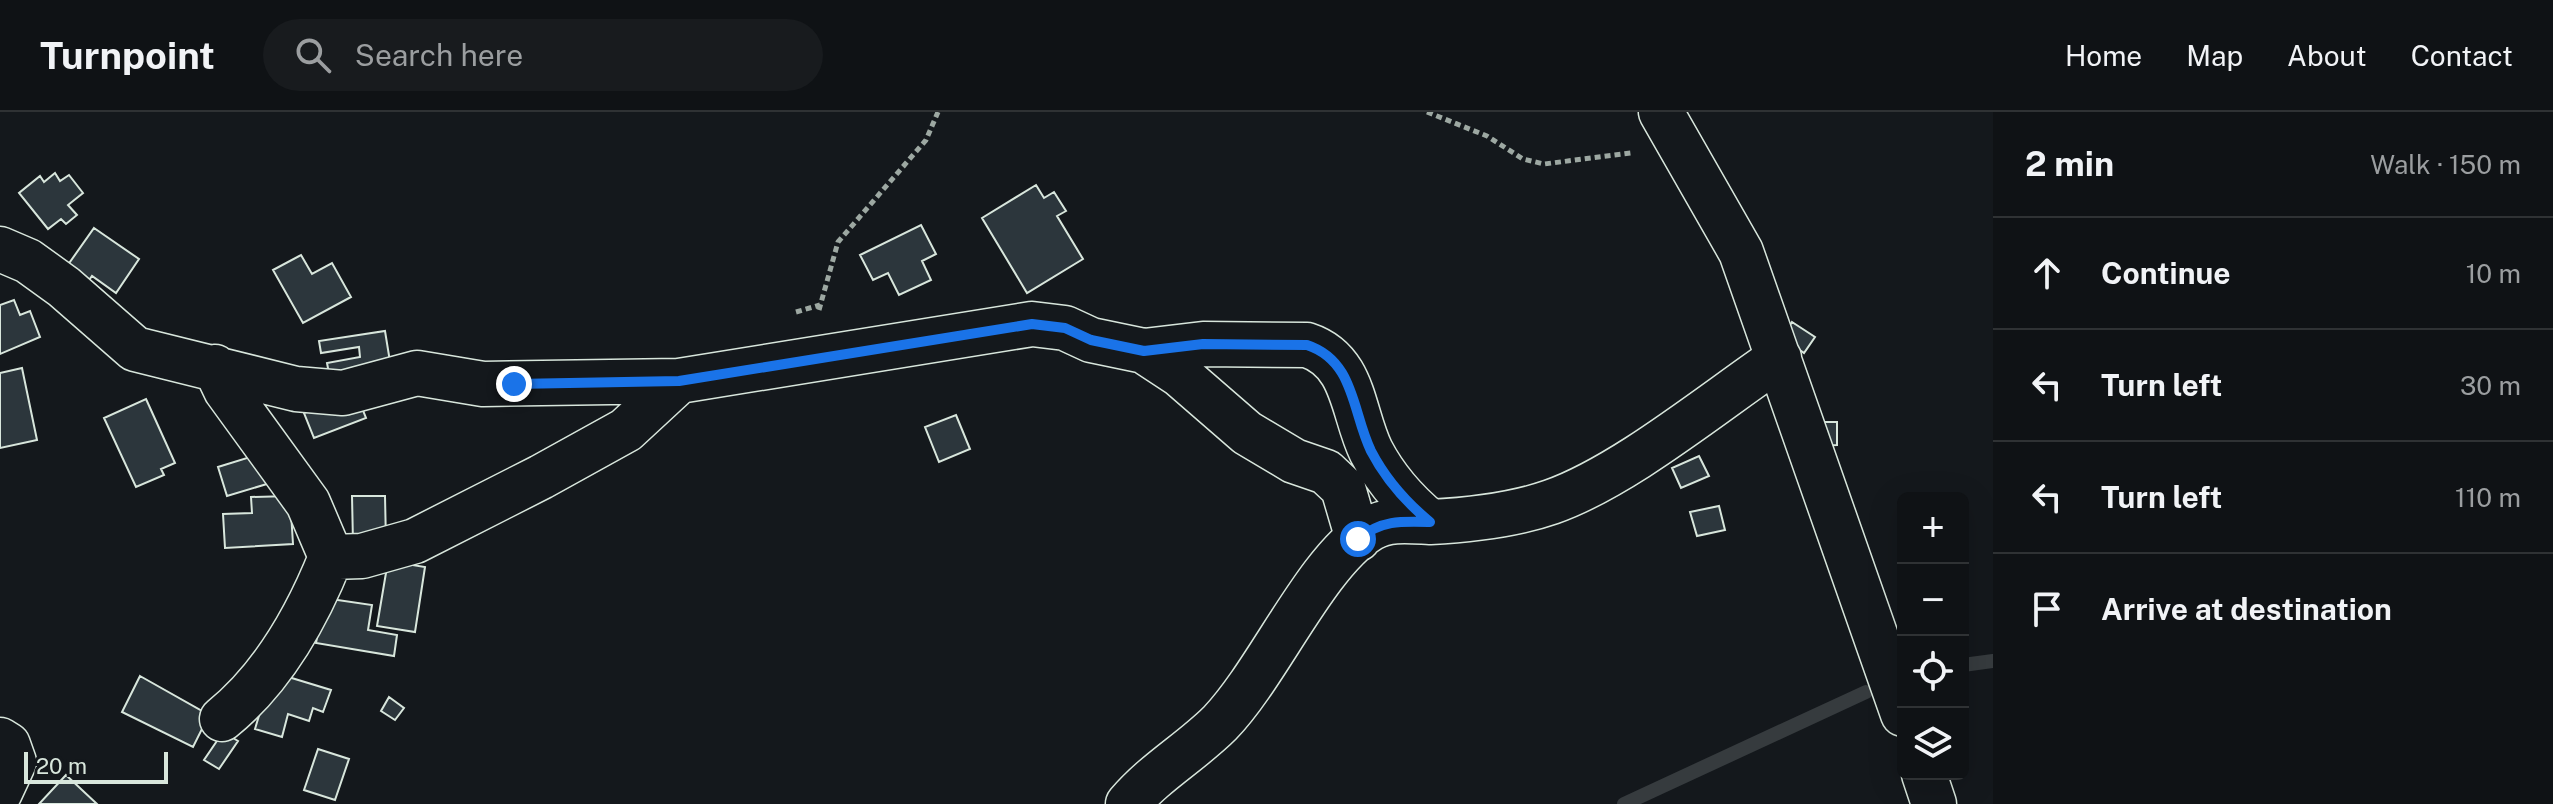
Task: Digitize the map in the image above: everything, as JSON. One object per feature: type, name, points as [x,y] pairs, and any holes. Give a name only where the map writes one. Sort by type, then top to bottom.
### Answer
[{"type":"street","points":[[1670,128],[1741,252],[1901,708]]},
{"type":"street","points":[[0,249],[28,261],[64,287],[135,349],[296,389],[343,393],[417,373],[483,384],[679,381],[806,362],[959,333],[1032,324],[1065,328],[1091,340],[1144,351],[1269,343],[1320,349],[1351,384],[1372,452],[1417,509]]},
{"type":"street","points":[[1144,351],[1179,374],[1247,433],[1294,461],[1326,472],[1343,488],[1358,539]]},
{"type":"street","points":[[1343,488],[1375,487],[1417,509],[1491,516],[1549,503],[1576,491],[1779,358]]},
{"type":"street","points":[[215,367],[232,400],[308,503],[331,557],[294,637],[238,706],[222,719]]},
{"type":"street","points":[[331,557],[362,556],[415,541],[626,430],[679,381]]},
{"type":"street","points":[[1128,804],[1148,781],[1220,723],[1319,584],[1358,539],[1372,527],[1417,509]]},
{"type":"street","points":[[0,740],[8,745],[14,762],[0,792]]},
{"type":"street","points":[[1926,780],[1934,804]]},
{"type":"path","points":[[806,362],[838,242],[926,140],[938,112]]},
{"type":"path","points":[[1427,112],[1487,136],[1523,159],[1544,164],[1570,163],[1670,128]]},
{"type":"building","points":[[55,173],[60,181],[69,175],[83,193],[68,205],[77,215],[66,224],[61,219],[48,229],[19,193],[40,176],[44,182]]},
{"type":"building","points":[[1036,185],[1044,198],[1054,192],[1066,211],[1057,216],[1083,259],[1027,293],[982,218]]},
{"type":"building","points":[[921,225],[936,254],[922,261],[931,280],[899,295],[888,273],[873,280],[860,255]]},
{"type":"building","points":[[94,228],[139,259],[116,293],[92,276],[87,283],[65,269]]},
{"type":"building","points":[[301,255],[312,274],[332,263],[351,297],[303,323],[273,270]]},
{"type":"building","points":[[14,300],[20,315],[30,311],[40,337],[0,354],[0,305]]},
{"type":"building","points":[[1792,322],[1815,337],[1804,353],[1782,337]]},
{"type":"building","points":[[385,331],[392,374],[331,384],[327,363],[360,357],[359,347],[321,353],[319,341]]},
{"type":"building","points":[[22,368],[37,440],[0,448],[0,373]]},
{"type":"building","points":[[356,393],[366,418],[314,438],[304,413]]},
{"type":"building","points":[[146,399],[175,463],[161,469],[164,475],[136,487],[104,418]]},
{"type":"building","points":[[956,415],[970,449],[939,462],[925,427]]},
{"type":"building","points":[[1816,422],[1837,422],[1837,445],[1816,446]]},
{"type":"building","points":[[257,455],[277,481],[227,496],[218,467]]},
{"type":"building","points":[[1699,456],[1709,476],[1681,488],[1672,468]]},
{"type":"building","points":[[290,496],[293,544],[225,548],[223,514],[252,513],[251,497]]},
{"type":"building","points":[[352,496],[385,496],[386,543],[353,543]]},
{"type":"building","points":[[1719,506],[1725,530],[1697,536],[1690,512]]},
{"type":"building","points":[[388,561],[425,567],[415,632],[377,626]]},
{"type":"building","points":[[324,598],[372,605],[368,630],[397,635],[394,656],[316,643]]},
{"type":"building","points":[[272,672],[331,690],[323,712],[313,708],[309,721],[288,714],[282,737],[255,729]]},
{"type":"building","points":[[140,676],[209,715],[193,747],[122,712]]},
{"type":"building","points":[[389,697],[404,708],[395,720],[381,711]]},
{"type":"building","points":[[223,732],[238,741],[219,769],[204,760]]},
{"type":"building","points":[[318,749],[349,759],[335,800],[304,790]]},
{"type":"building","points":[[66,775],[97,804],[39,804]]},
{"type":"waterway","points":[[1969,664],[1993,661]]},
{"type":"waterway","points":[[1624,804],[1866,692]]},
{"type":"route","points":[[514,384],[679,381],[868,352],[959,333],[1032,324],[1065,328],[1091,340],[1144,351],[1203,344],[1307,345],[1320,349],[1351,384],[1360,423],[1372,452],[1403,497],[1430,522],[1391,521],[1372,527],[1358,539]]}]
